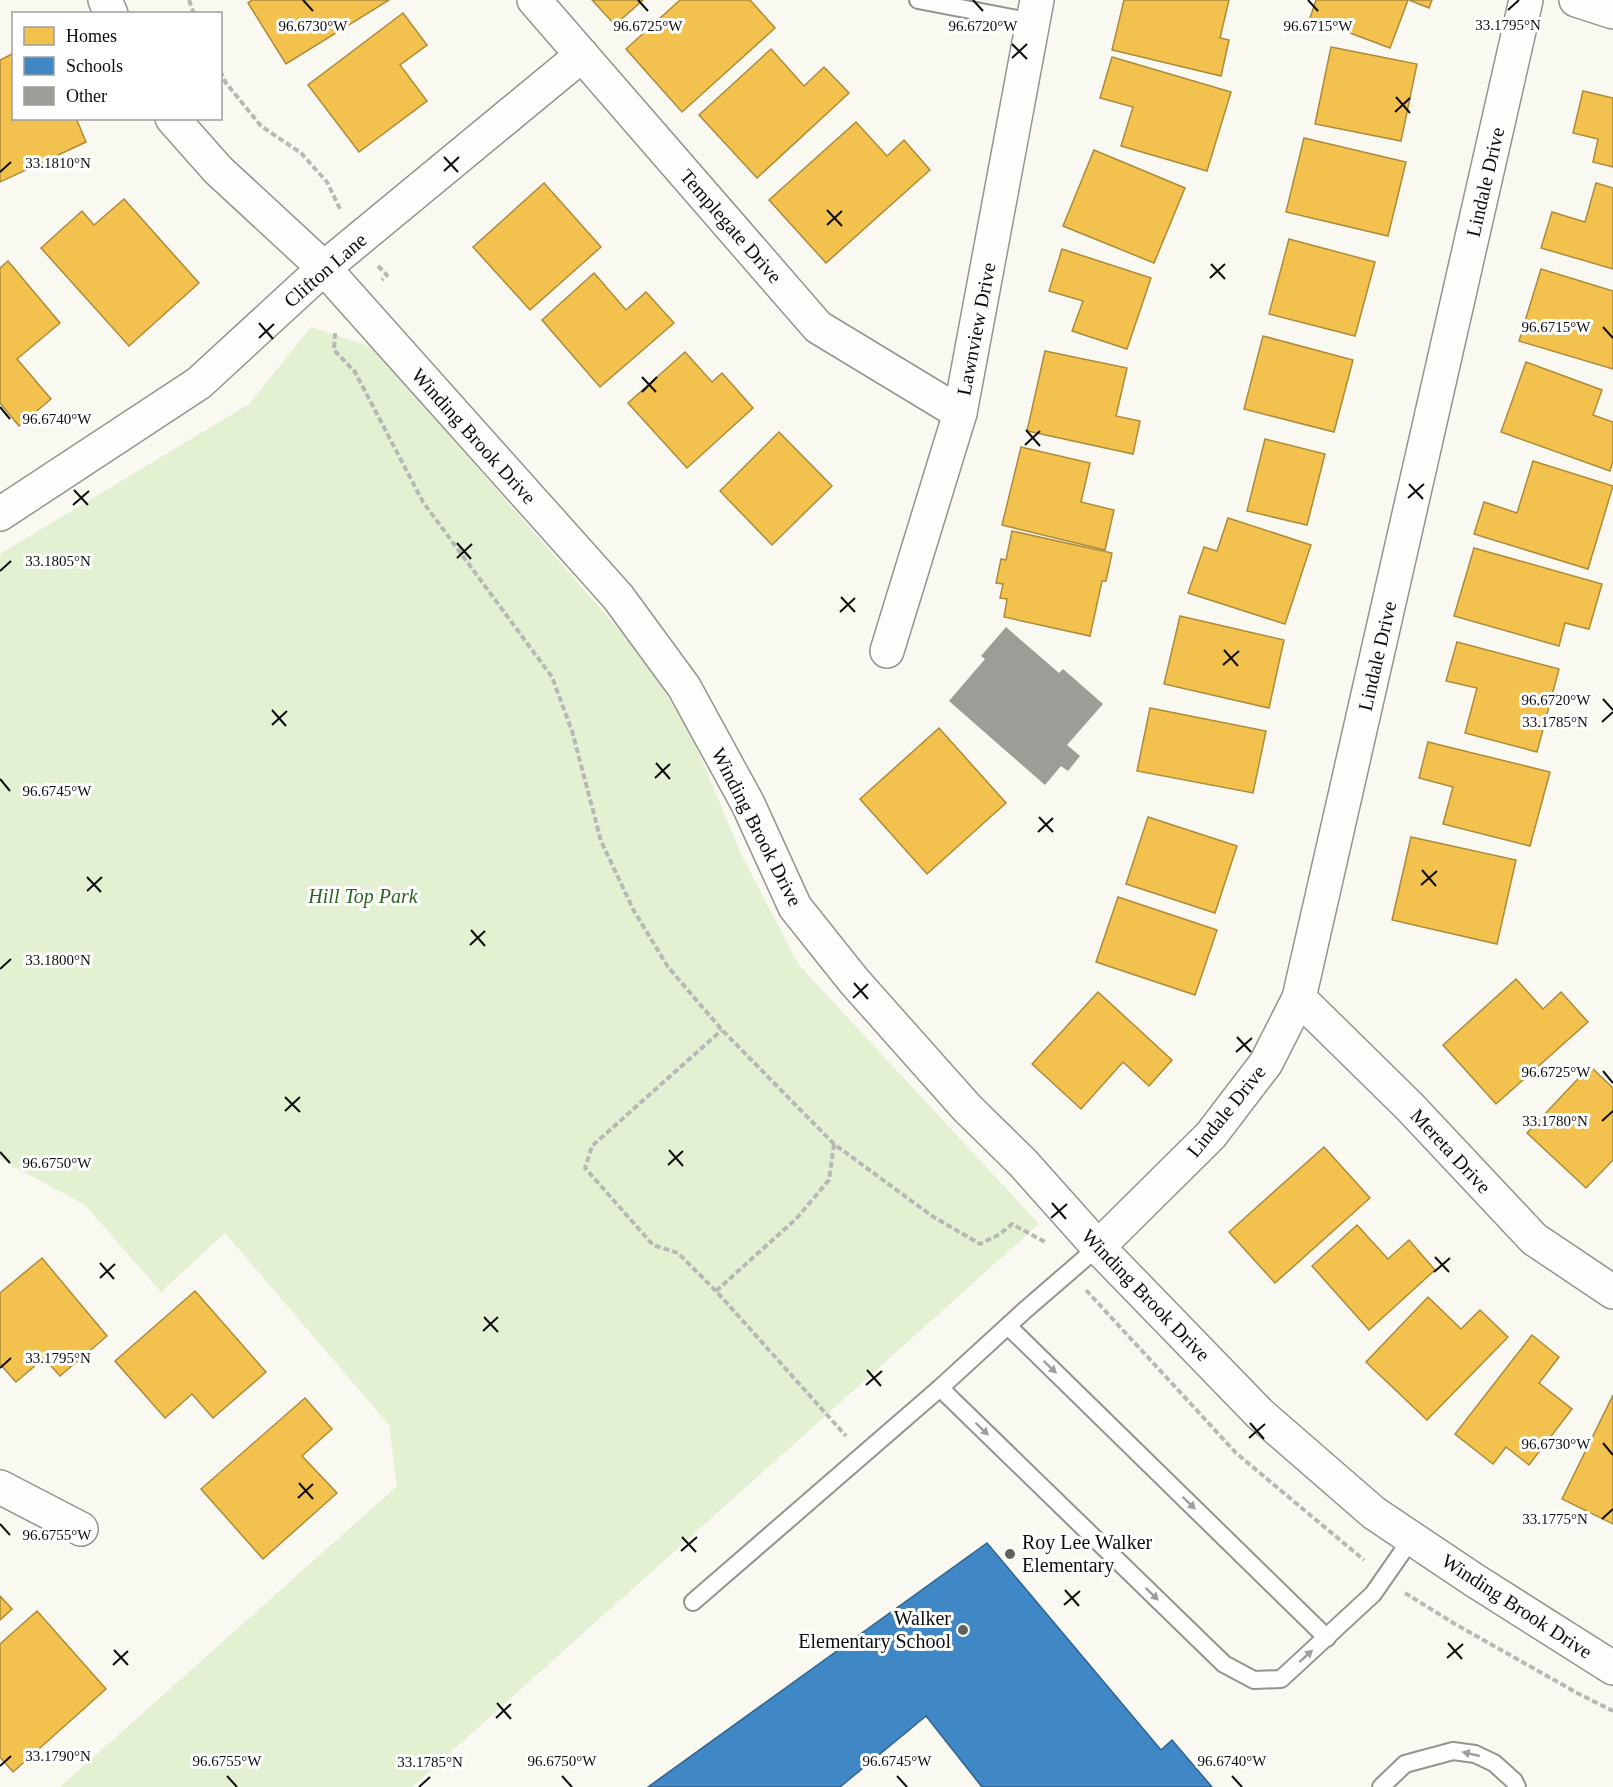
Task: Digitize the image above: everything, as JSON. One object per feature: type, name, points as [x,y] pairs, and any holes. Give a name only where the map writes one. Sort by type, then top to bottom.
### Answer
[{"type":"street","name":"Templegate Drive","points":[[534,0],[818,327],[960,413]]},
{"type":"street","name":"Lindale Drive","points":[[1098,1247],[1211,1135],[1266,1063],[1299,998],[1526,0]]},
{"type":"street","points":[[1576,0],[1613,12]]},
{"type":"street","name":"Lawnview Drive","points":[[886,651],[960,413],[1035,11]]},
{"type":"street","name":"Clifton Lane","points":[[0,514],[199,383],[324,268],[582,55]]},
{"type":"street","name":"Winding Brook Drive","points":[[174,120],[218,170],[324,268],[618,597],[684,687],[748,804],[795,906],[854,981],[959,1100],[1023,1163],[1098,1247],[1260,1414],[1374,1513],[1613,1668]]},
{"type":"street","name":"Mereta Drive","points":[[1299,998],[1410,1107],[1534,1239],[1613,1292]]},
{"type":"street","points":[[0,1487],[81,1529]]},
{"type":"lane","points":[[918,0],[1035,11]]},
{"type":"lane","points":[[693,1602],[940,1388],[1098,1247]]},
{"type":"lane","points":[[1008,1326],[1327,1638]]},
{"type":"lane","points":[[940,1388],[1224,1664],[1254,1680],[1281,1679],[1327,1638],[1373,1594],[1412,1538]]},
{"type":"lane","points":[[1381,1787],[1405,1764],[1454,1751],[1475,1754],[1494,1762],[1514,1781],[1517,1787]]},
{"type":"path","points":[[222,75],[261,126],[301,153],[327,182],[342,212],[344,227],[387,275],[334,335],[334,350],[355,372],[423,502],[552,677],[572,731],[601,842],[634,912],[668,967],[722,1029],[834,1144],[932,1216],[980,1244],[1000,1234],[1012,1224],[1045,1242],[1073,1219]]},
{"type":"path","points":[[722,1029],[592,1146],[585,1168],[653,1245],[678,1253],[716,1291],[863,1455]]},
{"type":"path","points":[[716,1291],[796,1219],[829,1180],[834,1144]]},
{"type":"green space","name":"Hill Top Park","points":[[311,327],[372,347],[641,655],[691,734],[741,854],[798,964],[1039,1224],[412,1787],[60,1787],[397,1486],[389,1425],[225,1233],[161,1292],[85,1205],[0,1159],[0,554],[249,404]]},
{"type":"building: Homes","points":[[252,0],[389,0],[286,64],[248,3]]},
{"type":"building: Homes","points":[[592,0],[643,0],[615,25]]},
{"type":"building: Homes","points":[[680,0],[750,0],[775,28],[682,112],[626,49]]},
{"type":"building: Homes","points":[[1124,0],[1229,0],[1220,38],[1229,40],[1221,76],[1112,50]]},
{"type":"building: Homes","points":[[1316,0],[1408,0],[1390,48],[1310,18]]},
{"type":"building: Homes","points":[[1409,0],[1432,0],[1429,8]]},
{"type":"building: Homes","points":[[403,13],[427,45],[400,65],[427,101],[359,152],[308,85]]},
{"type":"building: Homes","points":[[1331,47],[1417,64],[1401,141],[1315,124]]},
{"type":"building: Homes","points":[[771,49],[804,86],[824,67],[849,93],[757,178],[699,115]]},
{"type":"building: Homes","points":[[12,54],[12,120],[77,120],[86,142],[0,182],[0,60]]},
{"type":"building: Homes","points":[[1112,57],[1231,92],[1207,171],[1121,146],[1133,107],[1100,98]]},
{"type":"building: Homes","points":[[1583,91],[1613,98],[1613,167],[1593,162],[1598,139],[1573,133]]},
{"type":"building: Homes","points":[[856,122],[887,156],[904,140],[930,170],[826,263],[769,200]]},
{"type":"building: Homes","points":[[1304,138],[1406,162],[1388,236],[1286,212]]},
{"type":"building: Homes","points":[[1094,150],[1185,188],[1154,263],[1063,226]]},
{"type":"building: Homes","points":[[544,183],[601,247],[530,310],[473,247]]},
{"type":"building: Homes","points":[[1596,183],[1613,188],[1613,269],[1541,248],[1552,212],[1585,222]]},
{"type":"building: Homes","points":[[124,199],[199,283],[129,346],[41,248],[82,211],[94,225]]},
{"type":"building: Homes","points":[[1289,239],[1375,262],[1355,336],[1269,314]]},
{"type":"building: Homes","points":[[1062,249],[1151,278],[1127,349],[1072,331],[1083,301],[1049,291]]},
{"type":"building: Homes","points":[[8,261],[60,323],[17,359],[51,399],[19,426],[0,403],[0,268]]},
{"type":"building: Homes","points":[[1541,269],[1613,291],[1613,369],[1519,341]]},
{"type":"building: Homes","points":[[594,273],[626,310],[646,292],[674,323],[600,387],[542,320]]},
{"type":"building: Homes","points":[[1263,336],[1353,360],[1334,432],[1244,409]]},
{"type":"building: Homes","points":[[1045,351],[1127,368],[1116,416],[1140,421],[1133,454],[1027,431]]},
{"type":"building: Homes","points":[[685,352],[712,382],[722,373],[753,408],[687,468],[628,403]]},
{"type":"building: Homes","points":[[1526,362],[1602,390],[1593,415],[1613,422],[1613,461],[1610,471],[1501,432]]},
{"type":"building: Homes","points":[[779,432],[832,486],[772,545],[720,491]]},
{"type":"building: Homes","points":[[1265,439],[1325,454],[1307,525],[1247,511]]},
{"type":"building: Homes","points":[[1021,447],[1090,463],[1081,502],[1114,510],[1105,550],[1002,525]]},
{"type":"building: Homes","points":[[1533,461],[1613,486],[1588,569],[1474,534],[1484,502],[1517,513]]},
{"type":"building: Homes","points":[[1228,518],[1311,545],[1285,624],[1188,593],[1204,547],[1217,551]]},
{"type":"building: Homes","points":[[1012,531],[1112,553],[1106,581],[1102,581],[1090,636],[1004,617],[1007,599],[1000,598],[1003,584],[996,583],[1001,559],[1006,560]]},
{"type":"building: Homes","points":[[1474,548],[1602,584],[1589,629],[1565,623],[1559,646],[1454,616]]},
{"type":"building: Homes","points":[[1180,616],[1284,640],[1269,708],[1164,684]]},
{"type":"building: Homes","points":[[1457,642],[1559,669],[1537,752],[1465,733],[1477,688],[1446,681]]},
{"type":"building: Homes","points":[[1150,708],[1266,731],[1253,793],[1137,771]]},
{"type":"building: Homes","points":[[939,728],[1006,803],[927,874],[860,799]]},
{"type":"building: Homes","points":[[1428,742],[1550,772],[1530,846],[1443,824],[1453,787],[1419,778]]},
{"type":"building: Homes","points":[[1148,817],[1237,846],[1215,913],[1126,884]]},
{"type":"building: Homes","points":[[1411,837],[1516,860],[1497,944],[1392,920]]},
{"type":"building: Homes","points":[[1118,897],[1217,930],[1195,995],[1096,962]]},
{"type":"building: Homes","points":[[1516,979],[1543,1009],[1561,992],[1588,1022],[1496,1104],[1443,1045]]},
{"type":"building: Homes","points":[[1098,992],[1172,1060],[1149,1086],[1123,1062],[1081,1109],[1032,1064]]},
{"type":"building: Homes","points":[[1590,1066],[1613,1088],[1613,1160],[1586,1188],[1527,1133]]},
{"type":"building: Homes","points":[[1324,1147],[1370,1198],[1275,1283],[1229,1232]]},
{"type":"building: Homes","points":[[1357,1225],[1388,1259],[1409,1240],[1435,1270],[1369,1330],[1312,1266]]},
{"type":"building: Homes","points":[[42,1258],[107,1336],[60,1376],[44,1358],[16,1382],[0,1364],[0,1293]]},
{"type":"building: Homes","points":[[195,1291],[266,1372],[213,1418],[192,1394],[165,1418],[115,1361]]},
{"type":"building: Homes","points":[[1428,1297],[1461,1329],[1480,1310],[1508,1337],[1427,1420],[1366,1362]]},
{"type":"building: Homes","points":[[1532,1335],[1559,1357],[1539,1383],[1572,1409],[1529,1465],[1506,1447],[1493,1464],[1455,1434]]},
{"type":"building: Homes","points":[[1613,1395],[1613,1524],[1562,1499]]},
{"type":"building: Homes","points":[[305,1398],[332,1429],[302,1456],[337,1493],[263,1559],[201,1489]]},
{"type":"building: Homes","points":[[0,1596],[12,1609],[0,1620]]},
{"type":"building: Homes","points":[[37,1611],[106,1689],[13,1772],[0,1757],[0,1644]]},
{"type":"building: Schools","name":"Walker Elementary School","points":[[987,1543],[1161,1750],[1172,1740],[1212,1787],[982,1787],[926,1716],[840,1787],[648,1787]]},
{"type":"building: Other","points":[[1006,627],[1059,673],[1063,669],[1103,704],[1067,745],[1080,756],[1068,771],[1061,766],[1045,785],[949,701],[985,659],[981,656]]},
{"type":"place","name":"Roy Lee Walker Elementary","points":[[1010,1554]]},
{"type":"place","name":"Walker Elementary School","points":[[963,1630]]}]
